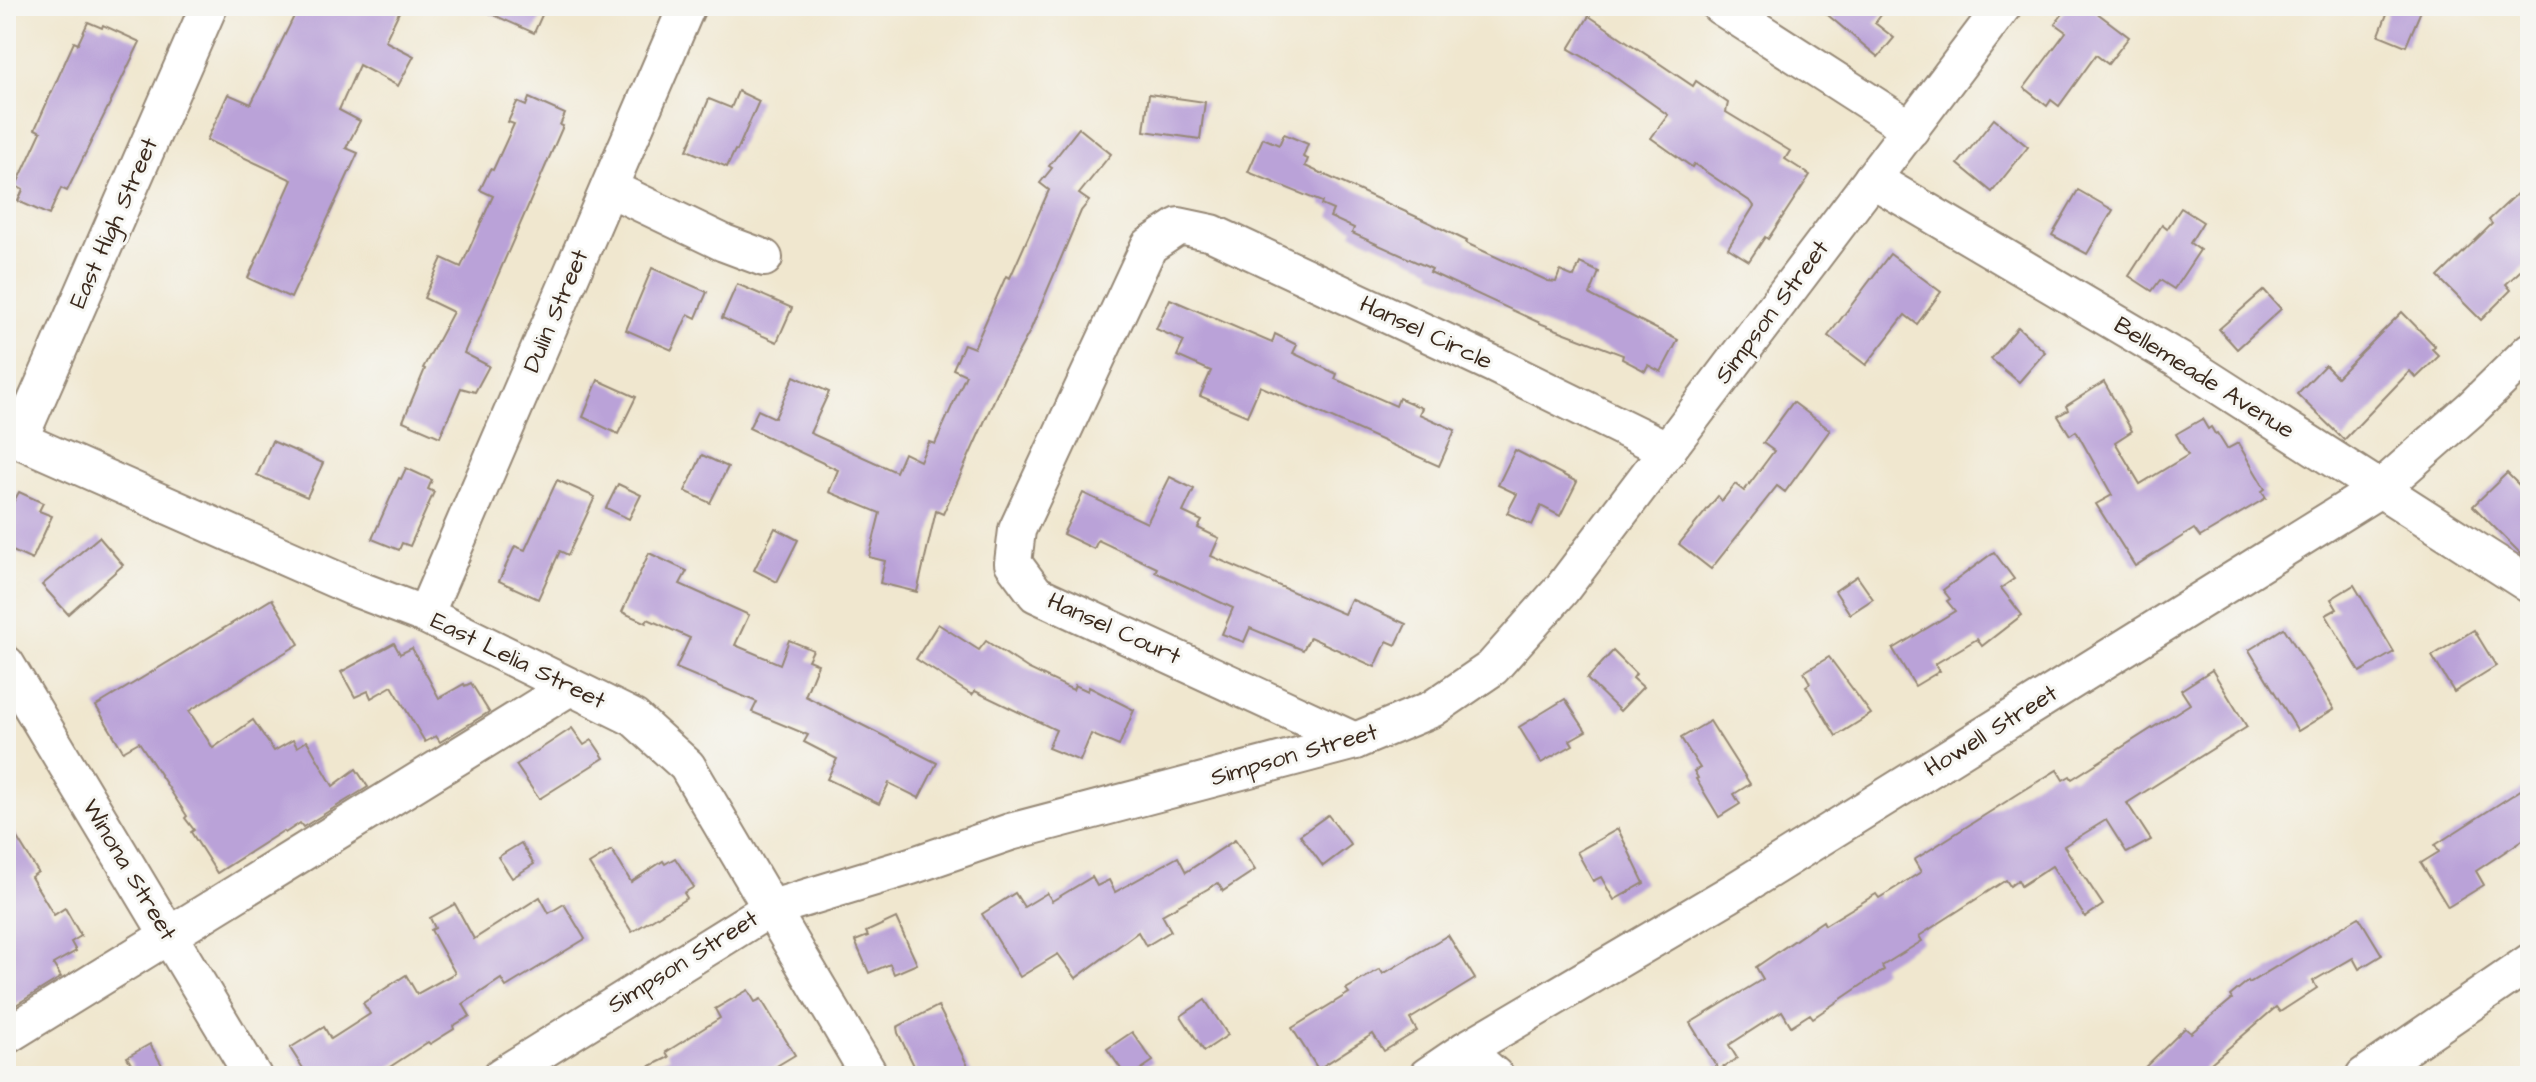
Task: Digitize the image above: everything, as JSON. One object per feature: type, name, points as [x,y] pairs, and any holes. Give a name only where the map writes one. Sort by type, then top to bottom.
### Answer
[{"type":"street","name":"East High Street","points":[[12,437],[209,6]]},
{"type":"street","name":"Dulin Street","points":[[425,615],[687,6]]},
{"type":"street","points":[[1720,6],[1911,129]]},
{"type":"street","name":"Simpson Street","points":[[501,1076],[769,909],[1010,832],[1355,741],[1432,709],[1492,668],[1562,589],[2003,6]]},
{"type":"street","name":"Bellemeade Avenue","points":[[1872,179],[2179,360],[2530,585]]},
{"type":"street","points":[[609,188],[724,243],[764,258]]},
{"type":"street","name":"Hansel Circle","points":[[1179,226],[1212,233],[1493,364],[1668,450]]},
{"type":"street","name":"Hansel Court","points":[[1179,226],[1149,246],[1017,530],[1013,563],[1036,594],[1355,741]]},
{"type":"street","name":"Howell Street","points":[[1427,1076],[1465,1050],[1728,895],[2381,488],[2472,408],[2530,351]]},
{"type":"street","name":"East Lelia Street","points":[[12,437],[357,589],[425,615],[634,718],[687,766],[870,1076]]},
{"type":"street","name":"Winona Street","points":[[10,681],[253,1076]]},
{"type":"street","points":[[6,1036],[570,687]]},
{"type":"street","points":[[2364,1076],[2530,962]]},
{"type":"street","points":[[1465,1050],[1495,1076]]},
{"type":"building","points":[[299,6],[402,6],[385,41],[414,56],[398,86],[359,65],[339,110],[360,121],[346,148],[358,153],[291,298],[248,278],[292,180],[207,140],[228,94],[251,104]]},
{"type":"building","points":[[474,6],[546,6],[534,33]]},
{"type":"building","points":[[1817,6],[1888,6],[1875,23],[1894,38],[1878,57]]},
{"type":"building","points":[[2069,6],[2088,6],[2129,37],[2108,64],[2096,55],[2059,106],[2051,100],[2047,106],[2024,88],[2066,32],[2055,24]]},
{"type":"building","points":[[2390,6],[2423,6],[2406,46],[2379,35]]},
{"type":"building","points":[[1589,16],[1693,86],[1696,81],[1728,103],[1726,112],[1790,151],[1785,159],[1810,175],[1768,239],[1765,237],[1749,261],[1728,248],[1754,206],[1751,202],[1651,138],[1668,115],[1598,65],[1569,49]]},
{"type":"building","points":[[88,22],[102,28],[103,25],[140,42],[67,191],[61,188],[49,215],[18,201],[23,190],[16,186],[41,132],[35,129],[74,42],[78,44]]},
{"type":"building","points":[[738,91],[759,101],[727,167],[687,150],[709,99],[731,108]]},
{"type":"building","points":[[1149,94],[1205,102],[1200,139],[1144,131]]},
{"type":"building","points":[[529,98],[565,114],[560,125],[563,126],[464,353],[489,366],[475,392],[461,388],[440,437],[403,421],[423,368],[453,312],[424,298],[442,258],[461,267],[493,196],[480,190],[514,124],[508,122],[517,102],[526,106]]},
{"type":"building","points":[[1994,119],[2028,147],[1992,192],[1958,164]]},
{"type":"building","points":[[1079,128],[1111,154],[1079,194],[1089,201],[1081,211],[1030,331],[1004,378],[943,514],[936,511],[917,592],[880,583],[885,561],[869,557],[880,513],[829,492],[838,470],[749,428],[758,410],[775,418],[794,376],[829,392],[810,433],[896,472],[904,453],[920,461],[929,442],[935,444],[966,375],[953,369],[964,344],[974,348],[1006,276],[1010,278],[1049,190],[1040,183],[1052,168],[1049,166]]},
{"type":"building","points":[[1284,134],[1308,144],[1303,157],[1308,159],[1305,166],[1548,281],[1556,282],[1560,271],[1574,277],[1580,263],[1599,272],[1590,295],[1678,340],[1661,372],[1648,365],[1645,371],[1622,359],[1623,355],[1542,324],[1430,272],[1432,269],[1352,233],[1354,228],[1330,217],[1333,210],[1321,205],[1322,202],[1248,172],[1263,138],[1279,145]]},
{"type":"building","points":[[2078,190],[2113,210],[2087,254],[2052,235]]},
{"type":"building","points":[[2520,191],[2530,202],[2530,262],[2506,284],[2511,290],[2481,320],[2438,277],[2492,224],[2489,220]]},
{"type":"building","points":[[2181,208],[2203,222],[2190,243],[2200,250],[2174,289],[2160,280],[2152,291],[2129,276],[2162,225],[2167,229]]},
{"type":"building","points":[[1890,254],[1941,292],[1917,324],[1905,315],[1866,365],[1828,336]]},
{"type":"building","points":[[652,268],[707,292],[696,318],[688,314],[672,350],[626,330]]},
{"type":"building","points":[[737,284],[792,308],[777,342],[722,318]]},
{"type":"building","points":[[2264,290],[2281,309],[2237,349],[2219,329]]},
{"type":"building","points":[[1170,299],[1272,343],[1275,334],[1297,345],[1293,353],[1337,374],[1335,379],[1396,406],[1399,398],[1422,408],[1419,414],[1455,430],[1439,466],[1260,386],[1247,416],[1200,396],[1211,371],[1177,356],[1184,341],[1156,329]]},
{"type":"building","points":[[2402,312],[2435,346],[2432,349],[2439,356],[2416,378],[2410,371],[2344,440],[2297,394],[2325,365],[2337,377]]},
{"type":"building","points":[[2018,327],[2045,352],[2019,382],[1991,359]]},
{"type":"building","points":[[598,380],[636,397],[618,434],[583,417]]},
{"type":"building","points":[[2104,382],[2132,431],[2115,442],[2140,484],[2188,455],[2176,434],[2202,419],[2208,429],[2211,427],[2217,433],[2227,449],[2238,443],[2265,489],[2262,491],[2266,498],[2200,537],[2194,529],[2135,566],[2096,504],[2112,495],[2076,431],[2070,435],[2058,416],[2068,410],[2066,406]]},
{"type":"building","points":[[1793,402],[1830,430],[1785,492],[1777,486],[1711,569],[1679,544],[1718,496],[1722,501],[1735,484],[1744,491],[1774,451],[1763,443]]},
{"type":"building","points":[[272,441],[323,463],[307,497],[257,475]]},
{"type":"building","points":[[1515,450],[1577,482],[1560,516],[1541,506],[1532,525],[1507,513],[1517,494],[1498,485]]},
{"type":"building","points":[[702,455],[728,467],[710,503],[685,491]]},
{"type":"building","points":[[406,468],[432,480],[428,489],[434,492],[410,546],[402,543],[399,550],[372,539]]},
{"type":"building","points":[[2507,473],[2530,496],[2530,560],[2473,506]]},
{"type":"building","points":[[1170,477],[1194,489],[1183,512],[1202,521],[1198,528],[1219,538],[1211,556],[1344,614],[1351,599],[1406,624],[1396,645],[1387,641],[1375,667],[1310,637],[1303,650],[1250,628],[1244,642],[1222,634],[1233,608],[1155,572],[1157,568],[1098,540],[1094,549],[1063,534],[1083,493],[1147,523]]},
{"type":"building","points":[[557,480],[595,497],[568,555],[560,551],[538,599],[499,581],[515,546],[525,550]]},
{"type":"building","points":[[618,484],[641,495],[629,519],[606,508]]},
{"type":"building","points":[[19,492],[43,503],[39,511],[52,516],[32,560],[6,548],[6,515]]},
{"type":"building","points":[[775,528],[798,540],[777,582],[754,570]]},
{"type":"building","points":[[99,537],[123,565],[68,614],[42,585]]},
{"type":"building","points":[[1994,552],[2014,579],[2001,588],[2022,615],[1982,646],[1977,639],[1935,664],[1940,671],[1915,686],[1893,649],[1955,611],[1943,590]]},
{"type":"building","points":[[649,553],[687,571],[680,584],[749,615],[735,645],[780,664],[789,640],[813,650],[808,660],[818,664],[805,696],[937,763],[919,798],[889,783],[879,804],[827,779],[837,759],[804,742],[808,735],[752,712],[757,702],[676,668],[690,638],[648,619],[646,623],[622,612]]},
{"type":"building","points":[[1857,576],[1873,599],[1850,614],[1835,591]]},
{"type":"building","points":[[2354,585],[2394,652],[2360,672],[2326,615],[2337,609],[2331,599]]},
{"type":"building","points":[[272,599],[299,644],[189,711],[213,748],[253,720],[274,751],[293,740],[297,747],[307,741],[333,786],[356,769],[368,787],[303,827],[300,823],[285,833],[283,831],[217,873],[191,832],[194,830],[185,818],[187,816],[139,742],[123,751],[96,706]]},
{"type":"building","points":[[938,624],[979,650],[986,641],[1029,669],[1073,690],[1075,685],[1088,691],[1089,687],[1134,710],[1119,746],[1091,734],[1080,761],[1048,748],[1056,730],[975,691],[972,695],[916,659]]},
{"type":"building","points":[[2284,628],[2334,709],[2298,731],[2249,650]]},
{"type":"building","points":[[2474,630],[2496,666],[2454,692],[2432,656]]},
{"type":"building","points":[[394,643],[400,654],[412,648],[439,698],[471,683],[489,712],[440,742],[436,736],[425,742],[392,686],[371,698],[368,691],[355,697],[341,672]]},
{"type":"building","points":[[1613,651],[1636,674],[1633,678],[1643,687],[1620,711],[1587,679]]},
{"type":"building","points":[[1829,657],[1871,714],[1836,736],[1806,686],[1810,683],[1804,672]]},
{"type":"building","points":[[2212,670],[2247,727],[2127,803],[2151,840],[2127,853],[2106,820],[2064,846],[2103,905],[2085,917],[2052,866],[2021,886],[2018,880],[2010,886],[2006,880],[1919,936],[1922,941],[1882,966],[1884,970],[1813,1018],[1810,1014],[1791,1026],[1782,1011],[1729,1045],[1737,1058],[1719,1070],[1690,1023],[1763,979],[1756,967],[1823,921],[1825,925],[1876,894],[1879,898],[1921,872],[1914,860],[2057,770],[2063,780],[2070,776],[2072,779],[2190,704],[2181,690]]},
{"type":"building","points":[[1565,699],[1586,731],[1570,740],[1573,745],[1541,763],[1519,727]]},
{"type":"building","points":[[1710,721],[1750,784],[1734,794],[1740,804],[1719,817],[1696,779],[1694,771],[1700,768],[1681,738]]},
{"type":"building","points":[[572,728],[584,745],[592,740],[604,758],[539,799],[516,765]]},
{"type":"building","points":[[2530,784],[2530,835],[2476,871],[2484,885],[2448,907],[2421,863],[2439,852],[2435,845]]},
{"type":"building","points":[[1328,815],[1351,845],[1323,866],[1300,835]]},
{"type":"building","points":[[6,820],[38,872],[31,877],[54,915],[65,908],[81,936],[71,942],[76,951],[53,964],[61,977],[6,1011]]},
{"type":"building","points":[[1618,829],[1644,883],[1614,900],[1601,877],[1593,881],[1577,852]]},
{"type":"building","points":[[1235,840],[1255,870],[1223,891],[1218,883],[1162,915],[1171,931],[1146,946],[1138,932],[1076,978],[1058,954],[1020,977],[982,914],[1015,893],[1024,907],[1047,893],[1052,901],[1092,877],[1097,886],[1109,880],[1115,892],[1178,857],[1186,872]]},
{"type":"building","points":[[521,843],[534,864],[512,878],[498,857]]},
{"type":"building","points":[[612,850],[631,882],[663,861],[665,864],[675,858],[694,887],[684,893],[687,898],[632,932],[589,864]]},
{"type":"building","points":[[540,897],[549,913],[564,904],[585,939],[506,987],[501,979],[463,1004],[470,1016],[453,1026],[454,1029],[376,1076],[308,1076],[290,1048],[324,1027],[331,1039],[370,1014],[363,1003],[406,975],[417,994],[455,973],[431,930],[435,928],[430,918],[455,904],[474,939]]},
{"type":"building","points":[[2359,917],[2382,955],[2359,969],[2353,958],[2313,981],[2317,988],[2280,1012],[2276,1007],[2196,1076],[2136,1076],[2185,1028],[2191,1033],[2232,999],[2230,996],[2248,981]]},
{"type":"building","points":[[896,918],[917,964],[894,974],[890,964],[869,973],[855,941],[868,936],[866,932]]},
{"type":"building","points":[[1448,935],[1475,979],[1410,1019],[1417,1031],[1384,1051],[1373,1034],[1318,1069],[1292,1028],[1349,993],[1346,989],[1380,969],[1383,974]]},
{"type":"building","points":[[748,990],[755,1002],[761,999],[795,1055],[760,1076],[630,1076],[669,1057],[666,1052],[720,1018],[715,1009]]},
{"type":"building","points":[[1205,1000],[1228,1035],[1204,1051],[1181,1016]]},
{"type":"building","points":[[938,1006],[973,1076],[919,1076],[897,1027]]},
{"type":"building","points":[[1132,1032],[1153,1061],[1131,1076],[1126,1076],[1107,1049]]},
{"type":"building","points":[[150,1044],[162,1065],[138,1076],[127,1057]]}]
